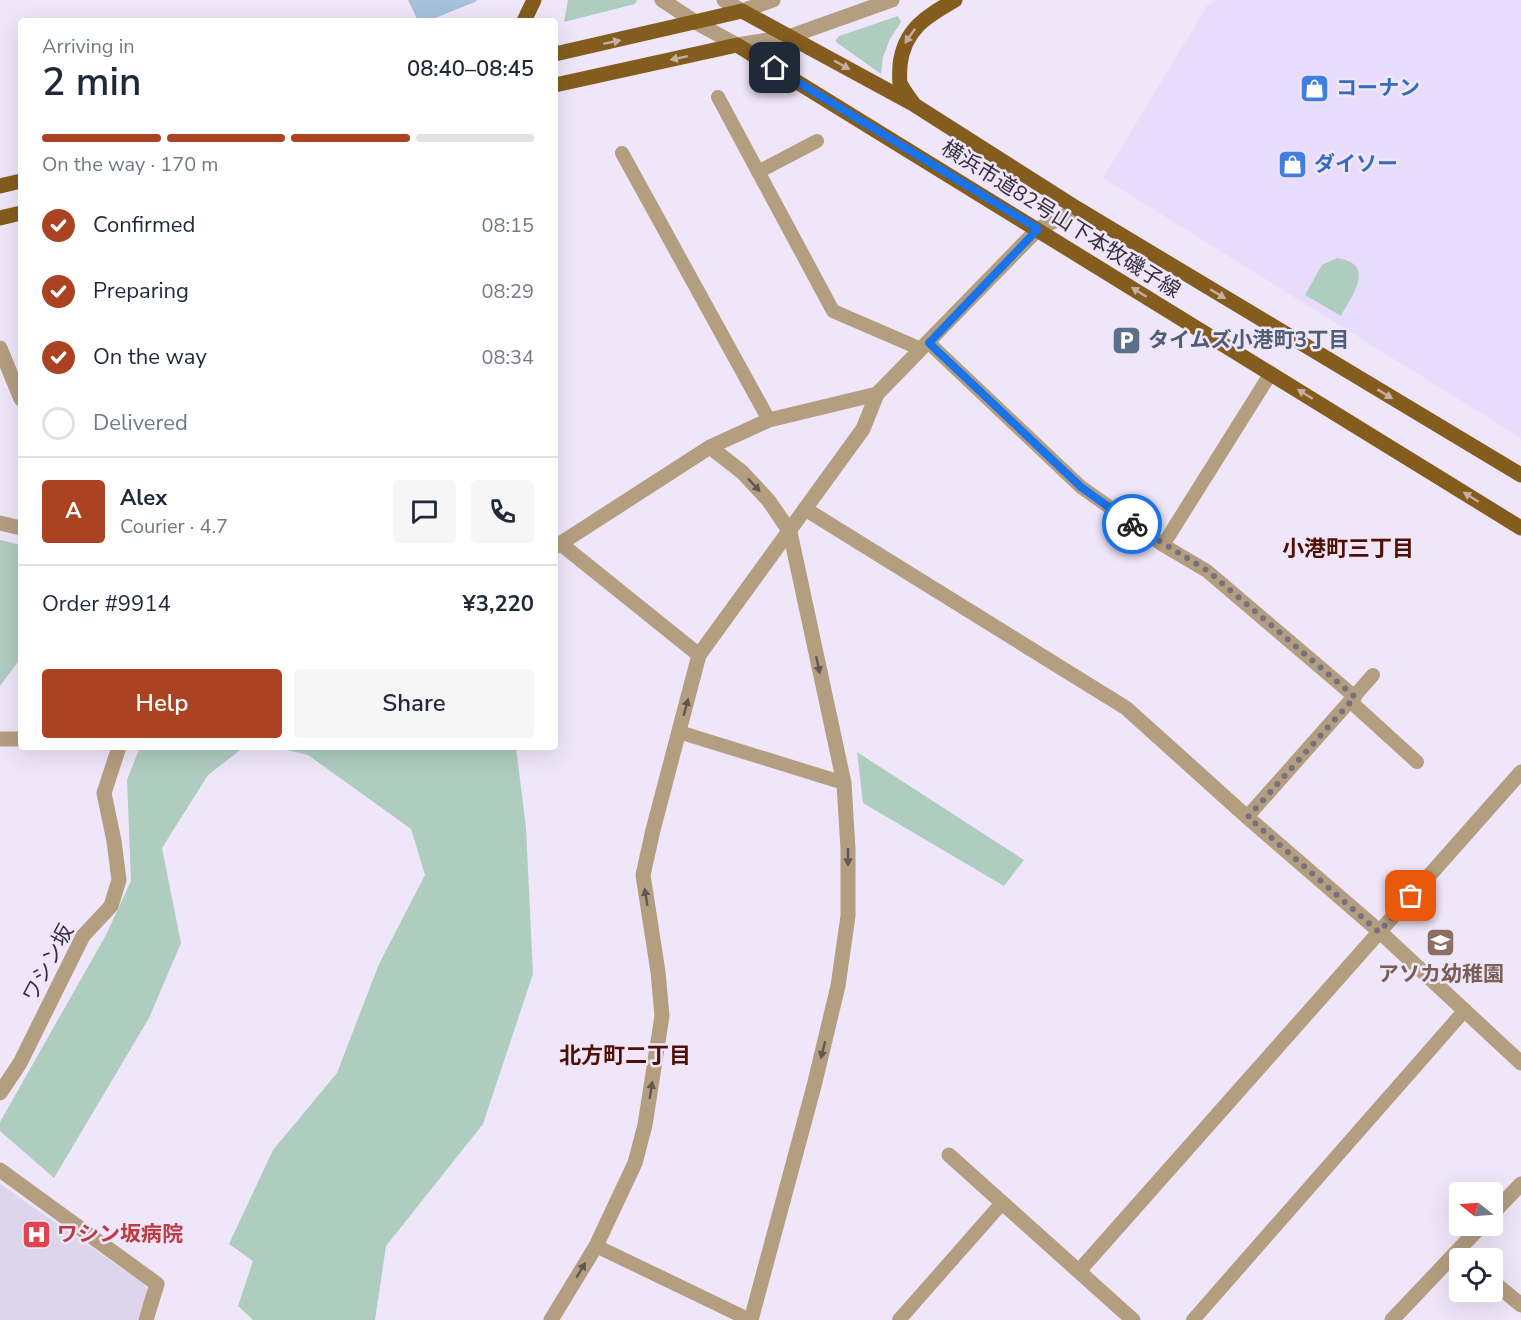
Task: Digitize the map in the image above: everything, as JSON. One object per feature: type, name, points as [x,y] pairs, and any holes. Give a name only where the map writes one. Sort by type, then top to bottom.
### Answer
[{"type":"main road","points":[[527,18],[534,0]]},
{"type":"main road","points":[[913,104],[900,84],[904,45],[922,21],[955,0]]},
{"type":"main road","points":[[558,53],[742,11]]},
{"type":"main road","name":"横浜市道82号山下本牧磯子線","points":[[742,11],[913,104],[1078,209],[1521,475]]},
{"type":"main road","points":[[558,84],[736,45]]},
{"type":"main road","name":"横浜市道82号山下本牧磯子線","points":[[736,45],[1521,528]]},
{"type":"main road","points":[[0,186],[18,182]]},
{"type":"main road","points":[[0,218],[18,214]]},
{"type":"street","points":[[662,0],[736,45],[791,36],[892,0]]},
{"type":"street","points":[[724,0],[742,11],[773,0]]},
{"type":"street","points":[[551,1320],[596,1246],[635,1163],[645,1125],[662,1017],[658,972],[643,876],[699,655],[790,532],[862,429],[877,394],[1038,229],[1078,209]]},
{"type":"street","points":[[0,348],[18,392]]},
{"type":"street","points":[[699,655],[558,546],[710,447],[769,420],[877,394]]},
{"type":"street","points":[[710,447],[742,472],[769,501],[790,532],[844,783],[848,849],[848,916],[838,986],[811,1097],[751,1320]]},
{"type":"street","points":[[805,509],[1126,708],[1379,932],[1521,1063]]},
{"type":"street","points":[[0,523],[18,527]]},
{"type":"street","points":[[0,739],[18,739]]},
{"type":"street","name":"ワシン坂","points":[[0,1093],[20,1063],[83,936],[111,906],[119,880],[104,793],[118,750]]},
{"type":"street","points":[[1079,1271],[1521,772]]},
{"type":"street","points":[[949,1155],[1132,1320]]},
{"type":"street","points":[[0,1170],[157,1284],[146,1320]]},
{"type":"street","points":[[1503,1203],[1521,1184]]},
{"type":"street","points":[[1392,1320],[1449,1266]]},
{"type":"street","points":[[1503,1290],[1521,1305]]},
{"type":"lane","points":[[718,97],[833,310],[925,346],[1081,487],[1164,545],[1208,571],[1353,700],[1417,762]]},
{"type":"lane","points":[[758,172],[817,141]]},
{"type":"lane","points":[[622,153],[769,420]]},
{"type":"lane","points":[[1164,545],[1271,373]]},
{"type":"lane","points":[[1248,817],[1373,675]]},
{"type":"lane","points":[[679,732],[844,783]]},
{"type":"lane","points":[[1193,1320],[1465,1010]]},
{"type":"lane","points":[[899,1320],[1002,1203]]},
{"type":"lane","points":[[596,1246],[751,1320]]},
{"type":"shaded area","points":[[1217,0],[1521,0],[1521,438],[1103,178],[1207,6]]},
{"type":"shaded area","name":"ワシン坂病院","points":[[0,1184],[144,1284],[148,1292],[137,1320],[0,1320]]},
{"type":"green space","points":[[568,0],[637,0],[635,4],[564,22]]},
{"type":"green space","points":[[898,16],[901,22],[890,39],[883,57],[881,74],[836,42],[839,36]]},
{"type":"green space","points":[[1337,258],[1349,261],[1356,267],[1359,274],[1355,290],[1341,316],[1305,295],[1322,265]]},
{"type":"green space","points":[[0,540],[18,544],[18,662],[0,686]]},
{"type":"green space","points":[[139,750],[240,750],[208,775],[162,848],[181,943],[149,1018],[54,1178],[0,1131],[0,1122],[106,935],[131,881],[127,780]]},
{"type":"green space","points":[[286,750],[516,750],[526,828],[533,974],[483,1124],[386,1246],[375,1320],[253,1320],[238,1306],[253,1261],[229,1244],[273,1150],[337,1073],[379,964],[425,875],[411,829],[308,755]]},
{"type":"green space","points":[[857,752],[1024,860],[1004,886],[863,803]]},
{"type":"water","points":[[408,0],[477,1],[435,18],[417,18]]},
{"type":"way so far","points":[[1132,524],[1208,571],[1355,697],[1248,817],[1379,932],[1411,896]]},
{"type":"place","name":"コーナン","points":[[1315,88]]},
{"type":"place","name":"ダイソー","points":[[1293,164]]},
{"type":"place","name":"タイムズ小港町3丁目","points":[[1127,340]]},
{"type":"place","name":"アソカ幼稚園","points":[[1441,943]]},
{"type":"place","name":"ワシン坂病院","points":[[36,1234]]},
{"type":"district","name":"小港町三丁目","points":[[1348,549]]},
{"type":"district","name":"北方町二丁目","points":[[625,1056]]},
{"type":"route","points":[[775,68],[1038,229],[929,343],[1081,487],[1132,524]]}]
